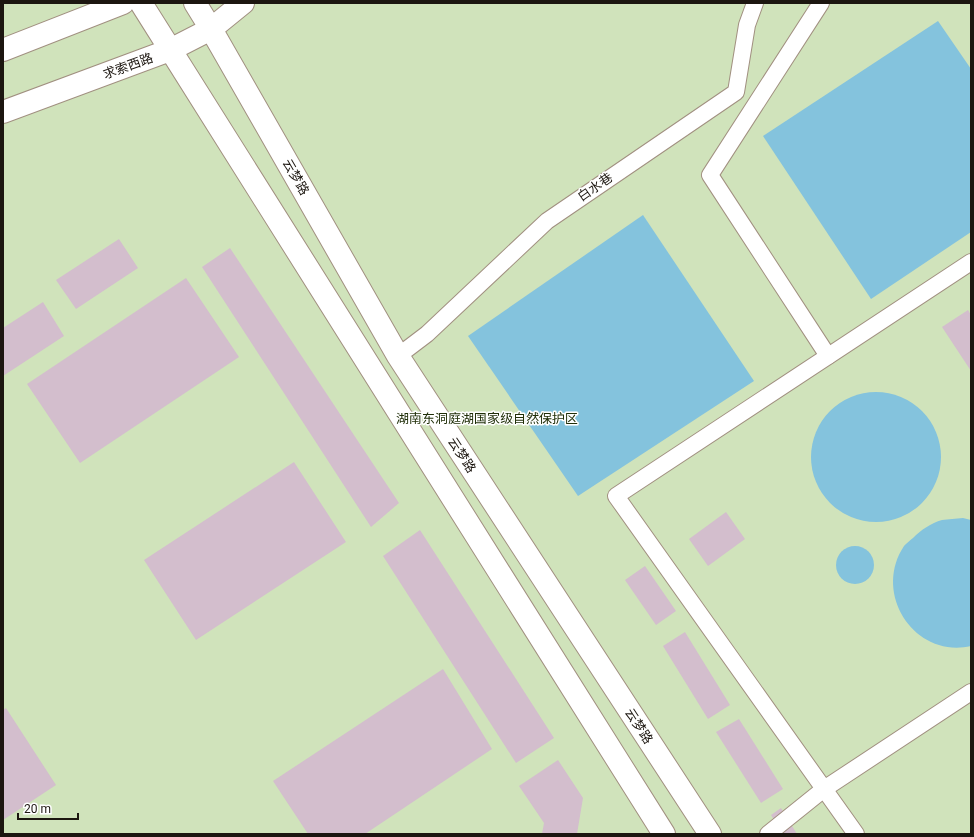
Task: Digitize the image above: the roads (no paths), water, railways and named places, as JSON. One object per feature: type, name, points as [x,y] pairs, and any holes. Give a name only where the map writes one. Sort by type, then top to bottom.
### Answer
[{"type":"main road","points":[[3,50],[123,3]]},
{"type":"main road","points":[[141,3],[664,834]]},
{"type":"main road","name":"云梦路","points":[[195,3],[398,356],[710,834]]},
{"type":"main road","name":"求索西路","points":[[3,112],[170,50],[211,29],[243,3]]},
{"type":"street","name":"白水巷","points":[[398,356],[427,334],[547,221],[625,166],[736,92],[747,25],[755,3]]},
{"type":"street","points":[[822,3],[710,175],[828,356]]},
{"type":"street","points":[[856,834],[616,496],[971,262]]},
{"type":"street","points":[[768,834],[824,789],[971,692]]},
{"type":"water","points":[[938,21],[971,69],[971,232],[871,299],[763,136]]},
{"type":"water","points":[[643,215],[754,381],[578,496],[468,336]]},
{"type":"water","points":[[882,392],[901,397],[922,411],[936,432],[940,444],[940,470],[936,482],[922,503],[901,517],[889,521],[870,522],[851,517],[830,503],[816,482],[812,470],[811,451],[816,432],[830,411],[851,397],[863,393]]},
{"type":"water","points":[[963,518],[971,520],[971,646],[951,647],[932,643],[917,633],[904,619],[896,602],[893,584],[895,565],[907,543],[934,523],[942,520]]},
{"type":"water","points":[[851,546],[859,546],[869,551],[873,558],[873,572],[869,579],[859,584],[851,584],[841,579],[839,576],[836,569],[836,561],[841,551],[844,549]]},
{"type":"park label","name":"湖南东洞庭湖国家级自然保护区","points":[[487,418]]}]
